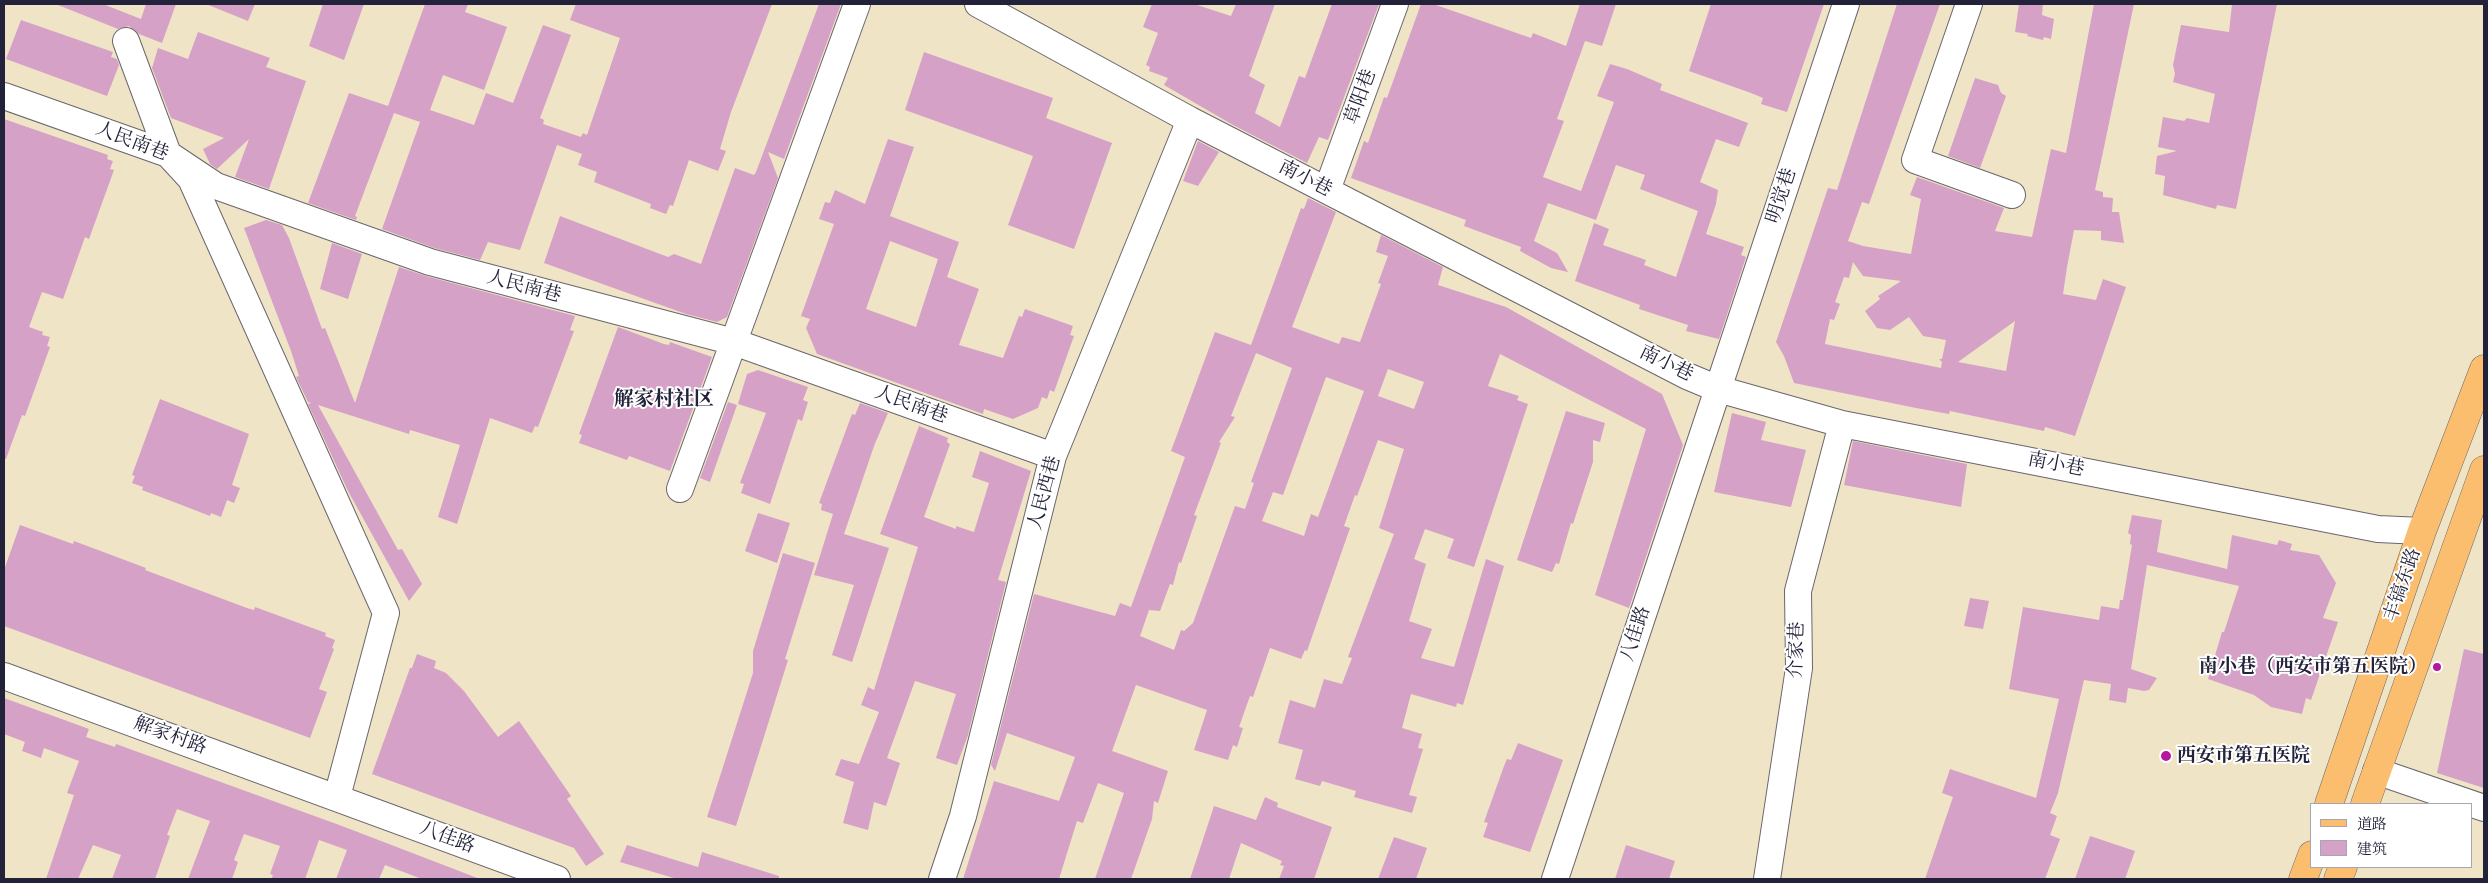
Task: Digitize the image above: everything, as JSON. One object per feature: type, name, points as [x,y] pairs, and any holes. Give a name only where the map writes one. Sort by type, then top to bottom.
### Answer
[{"type":"main road","name":"丰镐东路","points":[[2329,803],[2422,531],[2484,368]]},
{"type":"main road","name":"丰镐东路","points":[[2365,803],[2484,470]]},
{"type":"main road","points":[[2303,879],[2310,860]]},
{"type":"street","points":[[680,490],[857,4]]},
{"type":"street","name":"南小巷","points":[[978,4],[1190,120],[1687,376],[1718,389],[1842,424],[2378,529],[2422,531]]},
{"type":"street","name":"草阳巷","points":[[1327,190],[1395,4]]},
{"type":"street","name":"明觉巷","points":[[1718,389],[1846,4]]},
{"type":"street","points":[[1969,4],[1916,160],[2012,194]]},
{"type":"street","points":[[126,42],[168,154],[191,179],[386,613],[337,797]]},
{"type":"street","name":"人民南巷","points":[[4,96],[168,154],[216,186],[430,262],[734,342],[1053,456]]},
{"type":"street","name":"人民西巷","points":[[942,879],[963,816],[1053,456],[1190,120]]},
{"type":"street","name":"八佳路","points":[[1555,879],[1718,389]]},
{"type":"street","name":"介家巷","points":[[1767,879],[1800,668],[1798,591],[1842,424]]},
{"type":"street","name":"解家村路","points":[[4,676],[337,797]]},
{"type":"street","points":[[2376,771],[2469,803]]},
{"type":"street","name":"八佳路","points":[[337,797],[557,879]]},
{"type":"building","points":[[103,4],[141,19],[146,4],[176,4],[162,43],[139,34],[129,26],[118,29],[58,5]]},
{"type":"building","points":[[206,4],[255,4],[248,21]]},
{"type":"building","points":[[323,4],[364,4],[344,60],[309,46]]},
{"type":"building","points":[[425,4],[468,4],[465,12],[507,27],[484,90],[443,75],[430,110],[474,125],[486,93],[513,103],[543,25],[571,35],[540,118],[544,120],[543,124],[581,137],[583,133],[587,135],[620,38],[570,20],[576,4],[772,4],[731,112],[720,149],[726,151],[718,171],[689,160],[673,206],[670,205],[666,214],[650,208],[651,204],[594,182],[597,172],[578,165],[582,154],[557,145],[520,250],[488,242],[480,260],[434,248],[382,229],[420,122],[394,113],[355,216],[357,217],[356,220],[308,203],[349,93],[388,106]]},
{"type":"building","points":[[819,4],[841,4],[784,159],[768,152],[778,178],[727,317],[717,322],[686,314],[544,263],[560,216],[668,257],[674,254],[701,264],[735,168],[754,175],[756,172]]},
{"type":"building","points":[[1152,4],[1194,4],[1231,16],[1236,4],[1275,4],[1249,76],[1265,85],[1255,113],[1280,127],[1299,76],[1305,78],[1332,4],[1379,4],[1328,140],[1319,137],[1307,163],[1233,125],[1164,85],[1168,78],[1149,71],[1150,67],[1146,65],[1158,33],[1143,27]]},
{"type":"building","points":[[1421,4],[1433,4],[1531,38],[1533,33],[1566,46],[1580,4],[1616,4],[1602,46],[1585,41],[1557,119],[1564,121],[1543,177],[1581,191],[1614,102],[1597,96],[1610,64],[1662,84],[1660,90],[1748,123],[1739,147],[1716,139],[1700,182],[1718,190],[1716,204],[1706,234],[1744,247],[1741,255],[1746,257],[1719,339],[1686,331],[1688,325],[1639,309],[1640,305],[1575,281],[1594,223],[1609,229],[1603,245],[1646,260],[1644,265],[1676,277],[1698,211],[1640,189],[1645,175],[1616,165],[1596,220],[1548,203],[1534,241],[1557,253],[1568,272],[1551,268],[1520,251],[1521,247],[1464,226],[1466,220],[1351,178],[1364,141],[1368,143],[1384,97],[1387,98]]},
{"type":"building","points":[[1711,4],[1824,4],[1787,112],[1761,104],[1763,98],[1689,71]]},
{"type":"building","points":[[1897,4],[1940,4],[1869,204],[1862,202],[1848,241],[1863,246],[1911,254],[1921,199],[1910,195],[1917,177],[2004,208],[1995,231],[2032,237],[2051,149],[2066,153],[2094,4],[2134,4],[2095,190],[2103,192],[2103,197],[2113,198],[2112,212],[2119,212],[2124,243],[2101,240],[2101,231],[2074,230],[2063,294],[2096,300],[2103,279],[2126,287],[2075,436],[2045,427],[2044,431],[1950,411],[1949,414],[1794,383],[1784,356],[1776,342],[1828,188],[1837,190]],"holes":[[[1853,262],[1863,276],[1901,281],[1878,296],[1880,299],[1865,311],[1877,328],[1890,330],[1909,317],[1923,336],[1946,340],[1942,359],[1939,359],[1942,362],[1941,368],[1825,344],[1830,319],[1834,320],[1840,304],[1835,302],[1844,277],[1849,278]],[[2015,321],[2006,371],[1958,362]]]},
{"type":"building","points":[[2019,4],[2043,4],[2042,15],[2054,19],[2051,39],[2044,37],[2043,40],[2027,36],[2028,34],[2015,32]]},
{"type":"building","points":[[2232,4],[2277,4],[2236,209],[2217,205],[2216,209],[2163,195],[2165,176],[2155,174],[2157,156],[2177,151],[2158,147],[2163,117],[2184,121],[2187,118],[2209,123],[2215,94],[2173,82],[2175,74],[2173,65],[2181,25],[2229,32]]},
{"type":"building","points":[[21,20],[113,52],[111,57],[117,59],[119,65],[107,96],[6,59]]},
{"type":"building","points":[[198,32],[270,58],[266,67],[306,81],[269,189],[235,177],[249,139],[217,169],[210,164],[203,149],[224,138],[171,118],[152,68],[158,48],[188,59]]},
{"type":"building","points":[[924,52],[1053,98],[1046,118],[1112,143],[1074,249],[1008,225],[1033,156],[905,110]]},
{"type":"building","points":[[1975,78],[1998,85],[2001,93],[2006,96],[1980,168],[1948,156]]},
{"type":"building","points":[[4,119],[108,155],[107,159],[113,161],[110,169],[114,170],[89,239],[85,237],[63,299],[42,292],[29,327],[43,332],[42,335],[50,337],[47,346],[50,347],[25,416],[22,415],[6,459],[4,459]]},
{"type":"building","points":[[888,139],[914,147],[890,216],[959,242],[947,277],[979,289],[959,345],[1003,358],[1019,316],[1022,317],[1025,309],[1073,326],[1070,335],[1074,336],[1054,392],[1050,390],[1047,399],[1042,397],[1038,408],[1013,419],[984,409],[983,414],[817,354],[806,328],[810,319],[801,316],[834,224],[819,219],[825,202],[830,203],[835,190],[865,204]],"holes":[[[890,241],[938,259],[916,327],[866,309]]]},
{"type":"building","points":[[1198,141],[1219,152],[1198,186],[1183,181]]},
{"type":"building","points":[[1308,198],[1336,212],[1292,327],[1339,344],[1342,337],[1360,342],[1381,284],[1378,283],[1388,256],[1376,252],[1381,235],[1443,267],[1438,285],[1506,307],[1662,394],[1683,445],[1629,608],[1595,595],[1646,429],[1500,354],[1488,386],[1519,396],[1517,400],[1528,404],[1474,567],[1447,558],[1454,539],[1425,529],[1414,559],[1426,564],[1409,621],[1432,629],[1421,658],[1454,667],[1486,559],[1504,566],[1463,705],[1457,703],[1456,707],[1411,694],[1402,728],[1422,734],[1418,748],[1423,749],[1409,795],[1417,797],[1412,813],[1354,797],[1356,791],[1322,781],[1320,786],[1295,779],[1303,750],[1278,743],[1290,700],[1315,708],[1324,679],[1342,684],[1352,658],[1348,657],[1394,534],[1379,528],[1404,449],[1378,440],[1344,526],[1350,528],[1307,651],[1305,650],[1301,659],[1270,648],[1253,697],[1250,696],[1239,727],[1243,728],[1237,747],[1233,745],[1228,760],[1194,750],[1207,710],[1136,685],[1112,751],[1168,771],[1158,803],[1154,801],[1152,819],[1131,879],[1095,879],[1124,793],[1098,783],[1083,823],[1077,821],[1059,879],[963,879],[994,781],[1059,801],[1075,757],[1007,733],[995,771],[991,765],[1034,594],[1115,616],[1120,603],[1131,607],[1185,457],[1171,451],[1215,332],[1251,345],[1301,208],[1304,209]],"holes":[[[1256,353],[1292,368],[1251,482],[1254,483],[1245,509],[1235,506],[1193,623],[1184,631],[1181,630],[1174,650],[1140,636],[1149,610],[1160,611],[1170,584],[1173,585],[1179,562],[1181,563],[1197,516],[1194,515],[1221,443],[1219,442],[1235,417],[1231,416]],[[1388,369],[1424,382],[1414,409],[1378,396]],[[1326,377],[1364,391],[1318,517],[1311,514],[1304,536],[1262,521],[1273,492],[1283,495]]]},
{"type":"building","points":[[266,220],[282,225],[289,238],[322,329],[325,328],[355,403],[399,267],[575,316],[570,330],[574,331],[538,427],[535,426],[532,433],[490,418],[457,524],[438,517],[460,445],[410,430],[409,434],[318,405],[398,550],[402,549],[422,584],[409,601],[348,491],[308,404],[311,403],[308,402],[296,377],[299,376],[291,351],[244,228]]},
{"type":"building","points":[[332,243],[362,254],[348,299],[320,289]]},
{"type":"building","points":[[618,327],[664,344],[669,345],[670,342],[712,357],[670,471],[629,456],[627,460],[579,443],[582,435],[579,434]]},
{"type":"building","points":[[758,370],[808,387],[803,400],[808,402],[802,421],[798,419],[770,504],[741,493],[744,484],[740,483],[766,413],[738,404],[747,374]]},
{"type":"building","points":[[160,399],[249,434],[232,485],[240,488],[234,503],[227,500],[221,517],[211,513],[210,516],[142,490],[143,487],[132,483],[135,476],[132,475]]},
{"type":"building","points":[[728,402],[737,405],[710,482],[700,478]]},
{"type":"building","points":[[860,403],[888,413],[874,446],[844,534],[889,548],[852,662],[832,655],[854,585],[814,575],[833,514],[821,510],[822,504],[819,503],[852,414],[855,415]]},
{"type":"building","points":[[1566,411],[1605,423],[1600,442],[1593,440],[1593,462],[1573,524],[1571,523],[1559,564],[1556,563],[1552,572],[1517,560]]},
{"type":"building","points":[[1732,413],[1766,422],[1761,440],[1806,450],[1791,507],[1714,492]]},
{"type":"building","points":[[919,426],[948,438],[947,442],[950,444],[924,517],[956,529],[956,526],[974,532],[989,483],[972,477],[980,451],[1031,471],[998,580],[1006,582],[968,735],[957,765],[936,758],[956,694],[915,681],[887,758],[900,763],[886,806],[874,802],[868,830],[843,823],[854,782],[835,775],[841,759],[859,764],[879,712],[861,705],[868,687],[874,690],[918,547],[880,534]]},
{"type":"building","points":[[1853,441],[1967,464],[1961,507],[1844,485]]},
{"type":"building","points":[[758,513],[790,523],[777,563],[745,551]]},
{"type":"building","points":[[2132,515],[2162,520],[2157,552],[2227,569],[2232,535],[2277,545],[2279,540],[2292,544],[2290,550],[2319,555],[2336,583],[2323,618],[2338,622],[2311,700],[2306,698],[2302,714],[2271,707],[2254,695],[2208,679],[2222,632],[2224,632],[2239,586],[2147,565],[2131,669],[2157,678],[2149,690],[2128,688],[2126,703],[2109,700],[2111,684],[2084,680],[2058,793],[2050,813],[2057,816],[2050,835],[2060,839],[2045,879],[1925,879],[1953,797],[1942,793],[1950,769],[2036,798],[2059,699],[2009,689],[2023,607],[2099,620],[2101,606],[2119,609],[2120,600],[2123,600],[2132,545],[2130,544],[2131,535],[2128,533]]},
{"type":"building","points":[[20,525],[73,544],[74,541],[247,608],[254,610],[255,607],[326,633],[325,636],[335,640],[332,648],[334,649],[319,689],[327,692],[310,738],[4,626],[4,570]]},
{"type":"building","points":[[783,553],[815,563],[785,659],[788,660],[736,826],[707,817],[753,673],[753,651]]},
{"type":"building","points":[[1970,598],[1989,601],[1983,629],[1964,626]]},
{"type":"building","points":[[2464,649],[2484,654],[2484,788],[2437,773]]},
{"type":"building","points":[[417,654],[436,661],[434,668],[446,673],[464,691],[498,737],[519,721],[571,796],[567,799],[604,854],[586,866],[574,848],[372,774],[410,668],[412,668]]},
{"type":"building","points":[[4,698],[89,729],[86,737],[115,747],[116,744],[342,826],[480,879],[422,879],[385,865],[379,879],[336,879],[347,850],[319,840],[305,879],[271,879],[273,875],[270,874],[280,846],[244,834],[234,860],[238,862],[232,879],[188,879],[210,821],[177,809],[167,835],[170,836],[155,879],[112,879],[121,855],[93,845],[78,879],[46,879],[74,795],[67,793],[79,761],[44,748],[41,758],[22,751],[25,742],[4,734]]},
{"type":"building","points":[[1518,743],[1563,760],[1530,852],[1483,837],[1488,823],[1484,822],[1504,766],[1507,759],[1511,760]]},
{"type":"building","points":[[1265,797],[1278,803],[1277,807],[1332,827],[1314,879],[1279,879],[1284,866],[1280,865],[1282,861],[1241,843],[1229,879],[1190,879],[1214,806],[1256,820]]},
{"type":"building","points":[[2090,836],[2135,851],[2125,879],[2075,879]]},
{"type":"building","points":[[1394,837],[1427,848],[1416,879],[1378,879]]},
{"type":"building","points":[[627,845],[698,867],[702,852],[779,876],[779,879],[677,879],[620,862]]},
{"type":"building","points":[[1626,845],[1675,861],[1669,879],[1615,879]]},
{"type":"place","name":"南小巷（西安市第五医院）","points":[[2437,667]]},
{"type":"place","name":"西安市第五医院","points":[[2166,756]]},
{"type":"district","name":"解家村社区","points":[[664,400]]}]
